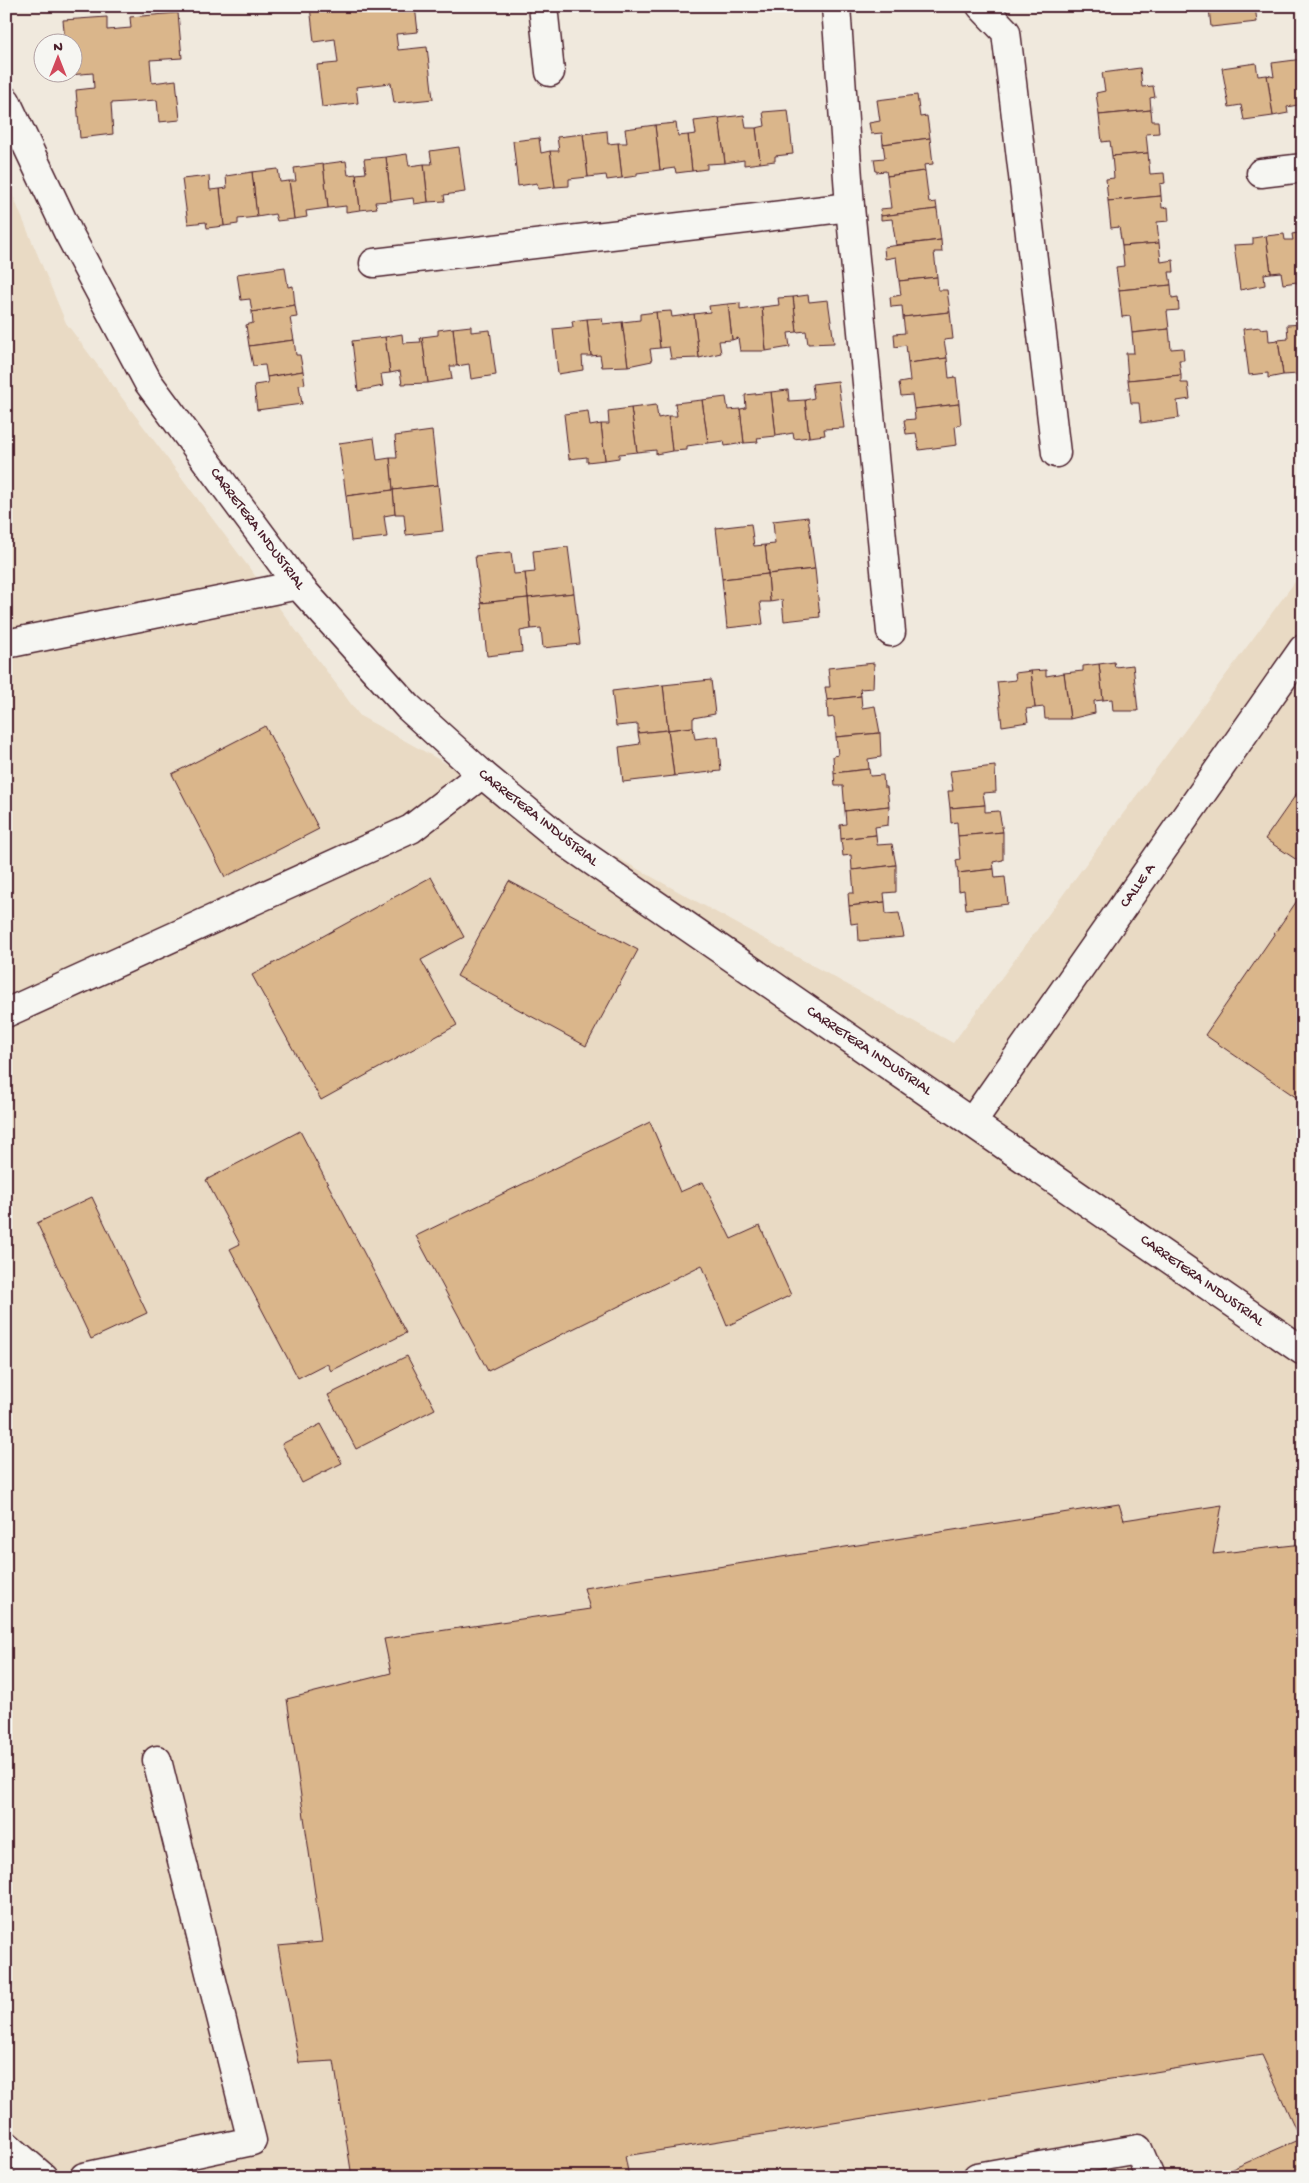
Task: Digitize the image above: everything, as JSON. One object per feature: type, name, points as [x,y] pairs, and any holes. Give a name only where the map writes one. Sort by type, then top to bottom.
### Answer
[{"type":"street","points":[[543,6],[550,72]]},
{"type":"street","points":[[836,6],[850,207],[891,632]]},
{"type":"street","points":[[981,6],[1006,32],[1056,453]]},
{"type":"street","name":"CARRETERA INDUSTRIAL","points":[[6,101],[68,232],[148,382],[298,585],[408,707],[482,774],[562,840],[1303,1351]]},
{"type":"street","points":[[1261,172],[1303,168]]},
{"type":"street","points":[[374,263],[850,207]]},
{"type":"street","points":[[6,644],[298,585]]},
{"type":"street","name":"CALLE A","points":[[972,1122],[1303,649]]},
{"type":"street","points":[[6,1013],[411,829],[482,774]]},
{"type":"street","points":[[84,2177],[252,2141],[157,1760]]},
{"type":"street","points":[[6,2145],[43,2177]]},
{"type":"street","points":[[977,2177],[1138,2150],[1150,2177]]},
{"type":"shaded area","points":[[6,179],[66,323],[360,716],[953,1043],[1303,571],[1303,2177],[6,2177]]},
{"type":"building","points":[[310,6],[415,6],[418,32],[396,34],[398,50],[427,47],[433,99],[394,103],[391,83],[356,87],[358,103],[322,107],[317,65],[338,63],[335,39],[314,42]]},
{"type":"building","points":[[1218,6],[1255,6],[1257,22],[1211,27],[1209,8]]},
{"type":"building","points":[[178,13],[182,58],[150,60],[152,83],[176,80],[180,120],[159,122],[157,100],[111,103],[113,134],[80,138],[76,90],[94,88],[93,73],[82,74],[82,32],[64,32],[63,20],[107,17],[107,30],[131,28],[130,17]]},
{"type":"building","points":[[1303,59],[1303,104],[1287,107],[1288,113],[1273,116],[1267,75],[1274,77],[1272,63]]},
{"type":"building","points":[[1256,63],[1258,76],[1267,75],[1273,116],[1244,120],[1241,105],[1229,107],[1222,68]]},
{"type":"building","points":[[1140,68],[1142,87],[1153,86],[1155,97],[1150,98],[1151,110],[1099,115],[1096,93],[1105,91],[1102,73]]},
{"type":"building","points":[[917,95],[920,117],[927,116],[930,138],[883,144],[882,133],[871,134],[869,123],[880,121],[877,100]]},
{"type":"building","points":[[788,110],[793,154],[775,156],[775,161],[760,163],[756,128],[765,126],[763,112]]},
{"type":"building","points":[[1151,110],[1152,121],[1158,121],[1159,133],[1146,134],[1148,153],[1112,156],[1110,141],[1102,142],[1099,115]]},
{"type":"building","points":[[744,115],[746,128],[756,128],[760,163],[744,165],[744,160],[725,163],[719,118]]},
{"type":"building","points":[[719,118],[725,163],[707,164],[707,169],[692,171],[688,135],[696,134],[694,121]]},
{"type":"building","points":[[676,123],[678,136],[688,135],[692,171],[676,173],[675,168],[660,170],[655,125]]},
{"type":"building","points":[[655,125],[660,170],[637,173],[637,176],[622,178],[618,143],[627,143],[625,129]]},
{"type":"building","points":[[607,131],[608,144],[618,143],[622,178],[607,180],[606,175],[588,177],[583,134]]},
{"type":"building","points":[[583,134],[588,177],[569,179],[569,186],[555,187],[550,151],[559,151],[557,137]]},
{"type":"building","points":[[539,138],[541,153],[550,151],[555,187],[538,189],[537,183],[518,186],[513,141]]},
{"type":"building","points":[[930,138],[933,164],[924,165],[925,171],[887,176],[886,171],[876,172],[874,159],[885,158],[883,144]]},
{"type":"building","points":[[459,147],[465,192],[444,195],[445,201],[428,202],[424,164],[432,164],[430,151]]},
{"type":"building","points":[[1148,153],[1150,174],[1164,173],[1165,183],[1160,184],[1161,196],[1108,201],[1106,179],[1114,178],[1112,156]]},
{"type":"building","points":[[407,154],[409,166],[424,164],[428,202],[414,204],[413,198],[391,201],[386,157]]},
{"type":"building","points":[[386,157],[391,201],[375,202],[377,208],[360,210],[356,174],[366,173],[364,159]]},
{"type":"building","points":[[346,161],[348,175],[356,174],[360,210],[346,212],[346,206],[328,208],[323,164]]},
{"type":"building","points":[[323,164],[328,208],[306,211],[307,217],[294,219],[289,181],[296,181],[294,168]]},
{"type":"building","points":[[278,169],[280,182],[289,181],[294,219],[277,221],[275,214],[257,217],[252,172]]},
{"type":"building","points":[[925,171],[929,203],[936,202],[937,209],[881,216],[880,209],[891,208],[887,176]]},
{"type":"building","points":[[252,172],[257,217],[238,219],[238,224],[224,226],[220,189],[227,188],[226,176]]},
{"type":"building","points":[[209,176],[210,190],[220,189],[224,226],[207,228],[206,222],[188,224],[182,179]]},
{"type":"building","points":[[1161,196],[1162,208],[1168,207],[1169,221],[1157,222],[1159,243],[1122,246],[1119,227],[1111,228],[1108,201]]},
{"type":"building","points":[[937,209],[941,240],[896,245],[892,219],[881,220],[881,216]]},
{"type":"building","points":[[1303,232],[1303,283],[1283,284],[1281,272],[1271,273],[1266,236],[1284,234],[1285,240],[1293,240],[1292,234]]},
{"type":"building","points":[[1266,236],[1271,273],[1264,274],[1265,285],[1240,290],[1234,245],[1253,244],[1253,238]]},
{"type":"building","points":[[941,240],[942,252],[934,252],[937,277],[899,281],[896,257],[885,259],[884,247]]},
{"type":"building","points":[[1159,243],[1161,262],[1173,260],[1174,272],[1169,272],[1171,285],[1119,290],[1116,267],[1124,266],[1122,246]]},
{"type":"building","points":[[285,267],[288,287],[293,286],[295,305],[252,312],[250,299],[241,300],[237,274]]},
{"type":"building","points":[[937,277],[938,290],[947,290],[950,312],[903,317],[902,306],[891,307],[890,297],[901,295],[899,281]]},
{"type":"building","points":[[1171,285],[1172,298],[1178,297],[1179,310],[1167,311],[1169,329],[1132,333],[1130,316],[1122,317],[1119,290]]},
{"type":"building","points":[[808,295],[809,302],[828,300],[834,343],[808,344],[806,331],[797,332],[793,297]]},
{"type":"building","points":[[793,297],[797,332],[788,333],[790,347],[766,351],[762,307],[779,305],[778,298]]},
{"type":"building","points":[[740,303],[740,310],[762,307],[766,351],[740,351],[738,338],[732,340],[728,304]]},
{"type":"building","points":[[728,304],[732,340],[719,341],[721,353],[699,358],[694,314],[710,312],[709,306]]},
{"type":"building","points":[[295,305],[297,317],[290,318],[294,340],[249,346],[246,325],[253,323],[252,312]]},
{"type":"building","points":[[671,311],[672,317],[694,314],[699,358],[671,359],[669,347],[660,348],[656,312]]},
{"type":"building","points":[[656,312],[660,348],[650,349],[652,361],[628,366],[622,322],[640,320],[640,314]]},
{"type":"building","points":[[950,312],[953,339],[944,340],[947,358],[908,363],[906,345],[895,347],[894,334],[905,333],[903,317]]},
{"type":"building","points":[[602,318],[603,324],[622,322],[628,366],[602,367],[600,355],[591,356],[587,319]]},
{"type":"building","points":[[587,319],[591,356],[582,356],[583,370],[558,374],[553,329],[573,327],[572,321]]},
{"type":"building","points":[[1303,324],[1303,368],[1298,369],[1299,374],[1283,375],[1278,340],[1288,339],[1287,325]]},
{"type":"building","points":[[471,326],[471,332],[490,330],[496,375],[471,379],[469,364],[457,366],[453,328]]},
{"type":"building","points":[[1260,327],[1260,329],[1268,328],[1269,341],[1278,340],[1283,375],[1268,378],[1268,373],[1249,375],[1243,329]]},
{"type":"building","points":[[453,328],[457,366],[450,366],[452,379],[428,383],[422,337],[438,335],[438,330]]},
{"type":"building","points":[[1169,329],[1171,349],[1183,348],[1184,360],[1179,360],[1181,375],[1128,380],[1126,353],[1134,353],[1132,333]]},
{"type":"building","points":[[402,334],[403,343],[421,342],[420,338],[422,337],[428,383],[402,384],[400,371],[390,373],[385,337]]},
{"type":"building","points":[[385,337],[390,373],[381,374],[383,386],[358,391],[352,341]]},
{"type":"building","points":[[294,340],[296,355],[300,355],[303,371],[267,377],[265,365],[253,366],[249,346]]},
{"type":"building","points":[[947,358],[949,378],[956,377],[959,404],[914,409],[912,395],[901,396],[899,383],[910,381],[908,363]]},
{"type":"building","points":[[303,371],[305,384],[299,385],[302,404],[257,410],[254,385],[268,383],[267,377]]},
{"type":"building","points":[[1181,375],[1181,383],[1188,383],[1190,399],[1177,401],[1179,418],[1141,423],[1139,403],[1131,403],[1128,380]]},
{"type":"building","points":[[838,381],[844,428],[824,429],[825,435],[809,437],[805,400],[814,398],[812,384]]},
{"type":"building","points":[[788,390],[789,401],[805,400],[809,437],[794,439],[793,433],[776,436],[771,392]]},
{"type":"building","points":[[771,392],[776,436],[757,438],[758,442],[744,443],[740,409],[746,408],[745,395]]},
{"type":"building","points":[[726,397],[728,410],[740,409],[744,443],[725,446],[724,441],[708,443],[702,400]]},
{"type":"building","points":[[702,400],[708,443],[687,446],[687,450],[672,451],[668,416],[677,416],[675,403]]},
{"type":"building","points":[[959,404],[961,424],[955,426],[957,445],[919,450],[916,433],[906,434],[904,420],[915,419],[914,409]]},
{"type":"building","points":[[656,405],[658,418],[668,416],[672,451],[656,454],[656,450],[637,452],[631,408]]},
{"type":"building","points":[[631,408],[637,452],[619,454],[619,458],[605,460],[601,424],[609,424],[608,411]]},
{"type":"building","points":[[588,411],[590,426],[601,424],[605,460],[587,462],[587,457],[569,459],[564,414]]},
{"type":"building","points":[[432,431],[438,485],[393,490],[390,458],[397,458],[395,436]]},
{"type":"building","points":[[374,438],[377,460],[390,458],[393,490],[346,496],[339,443]]},
{"type":"building","points":[[438,485],[443,531],[406,535],[404,514],[395,514],[393,490]]},
{"type":"building","points":[[393,490],[395,514],[384,516],[387,537],[351,541],[346,496]]},
{"type":"building","points":[[808,517],[815,569],[768,574],[765,545],[775,544],[773,521]]},
{"type":"building","points":[[751,524],[754,546],[765,545],[768,574],[722,579],[716,528]]},
{"type":"building","points":[[568,547],[574,593],[528,598],[525,573],[535,572],[533,551]]},
{"type":"building","points":[[511,552],[514,574],[525,573],[528,598],[481,603],[475,556]]},
{"type":"building","points":[[815,569],[820,617],[784,621],[782,600],[770,602],[768,574]]},
{"type":"building","points":[[768,574],[770,602],[760,602],[763,624],[727,628],[722,579]]},
{"type":"building","points":[[574,593],[580,644],[543,648],[541,628],[531,629],[528,598]]},
{"type":"building","points":[[528,598],[531,629],[520,631],[522,652],[487,656],[481,603]]},
{"type":"building","points":[[1114,662],[1115,667],[1133,665],[1138,711],[1113,711],[1112,699],[1103,700],[1099,664]]},
{"type":"building","points":[[874,663],[873,688],[860,689],[861,696],[827,700],[825,687],[830,687],[828,668]]},
{"type":"building","points":[[1099,664],[1103,700],[1094,701],[1095,713],[1070,719],[1064,673],[1083,671],[1083,666]]},
{"type":"building","points":[[1046,670],[1046,676],[1064,673],[1070,719],[1045,719],[1044,707],[1035,708],[1031,671]]},
{"type":"building","points":[[1031,671],[1035,708],[1026,709],[1028,722],[1002,726],[997,682],[1016,680],[1015,673]]},
{"type":"building","points":[[711,680],[715,714],[693,718],[693,727],[668,730],[663,685]]},
{"type":"building","points":[[663,685],[668,730],[638,733],[638,724],[616,726],[612,691]]},
{"type":"building","points":[[861,696],[862,708],[875,706],[880,733],[836,737],[834,717],[828,718],[827,700]]},
{"type":"building","points":[[265,726],[319,829],[225,877],[172,774]]},
{"type":"building","points":[[693,727],[695,739],[718,736],[721,771],[674,776],[668,730]]},
{"type":"building","points":[[668,730],[674,776],[623,782],[619,747],[640,744],[638,733]]},
{"type":"building","points":[[880,733],[881,757],[868,759],[869,769],[834,773],[833,756],[838,755],[836,737]]},
{"type":"building","points":[[995,766],[996,792],[983,793],[985,805],[950,808],[948,791],[953,791],[950,771]]},
{"type":"building","points":[[869,769],[870,776],[883,775],[884,787],[887,787],[889,806],[845,811],[843,786],[835,786],[834,773]]},
{"type":"building","points":[[1303,786],[1303,864],[1265,839]]},
{"type":"building","points":[[985,805],[985,812],[999,811],[1003,832],[958,836],[957,822],[951,823],[950,808]]},
{"type":"building","points":[[889,806],[888,825],[875,827],[876,835],[841,839],[840,825],[846,824],[845,811]]},
{"type":"building","points":[[1003,832],[1003,860],[993,862],[994,869],[958,873],[956,860],[960,859],[958,836]]},
{"type":"building","points":[[876,835],[877,845],[892,844],[896,865],[852,870],[851,855],[843,856],[841,839]]},
{"type":"building","points":[[896,865],[896,892],[884,893],[885,902],[849,906],[848,893],[854,893],[852,870]]},
{"type":"building","points":[[994,869],[995,878],[1005,877],[1008,904],[966,909],[964,890],[959,891],[958,873]]},
{"type":"building","points":[[431,877],[464,937],[421,960],[457,1025],[321,1100],[252,975]]},
{"type":"building","points":[[509,881],[638,950],[586,1046],[457,976]]},
{"type":"building","points":[[1303,892],[1303,1102],[1205,1035]]},
{"type":"building","points":[[885,902],[886,914],[899,913],[904,937],[859,941],[858,923],[851,924],[849,906]]},
{"type":"building","points":[[650,1122],[680,1192],[703,1182],[731,1239],[760,1226],[791,1295],[727,1326],[702,1265],[488,1371],[416,1236]]},
{"type":"building","points":[[300,1131],[406,1333],[331,1371],[327,1363],[298,1378],[230,1249],[240,1244],[206,1180]]},
{"type":"building","points":[[92,1197],[147,1313],[91,1339],[37,1223]]},
{"type":"building","points":[[407,1356],[435,1409],[356,1449],[328,1395]]},
{"type":"building","points":[[321,1424],[342,1463],[302,1483],[282,1444]]},
{"type":"building","points":[[1119,1504],[1124,1520],[1222,1505],[1213,1554],[1303,1544],[1303,2177],[1214,2177],[1300,2139],[1262,2055],[625,2156],[629,2177],[352,2177],[334,2061],[299,2063],[278,1946],[322,1942],[287,1699],[391,1673],[384,1639],[590,1609],[584,1588]]}]
